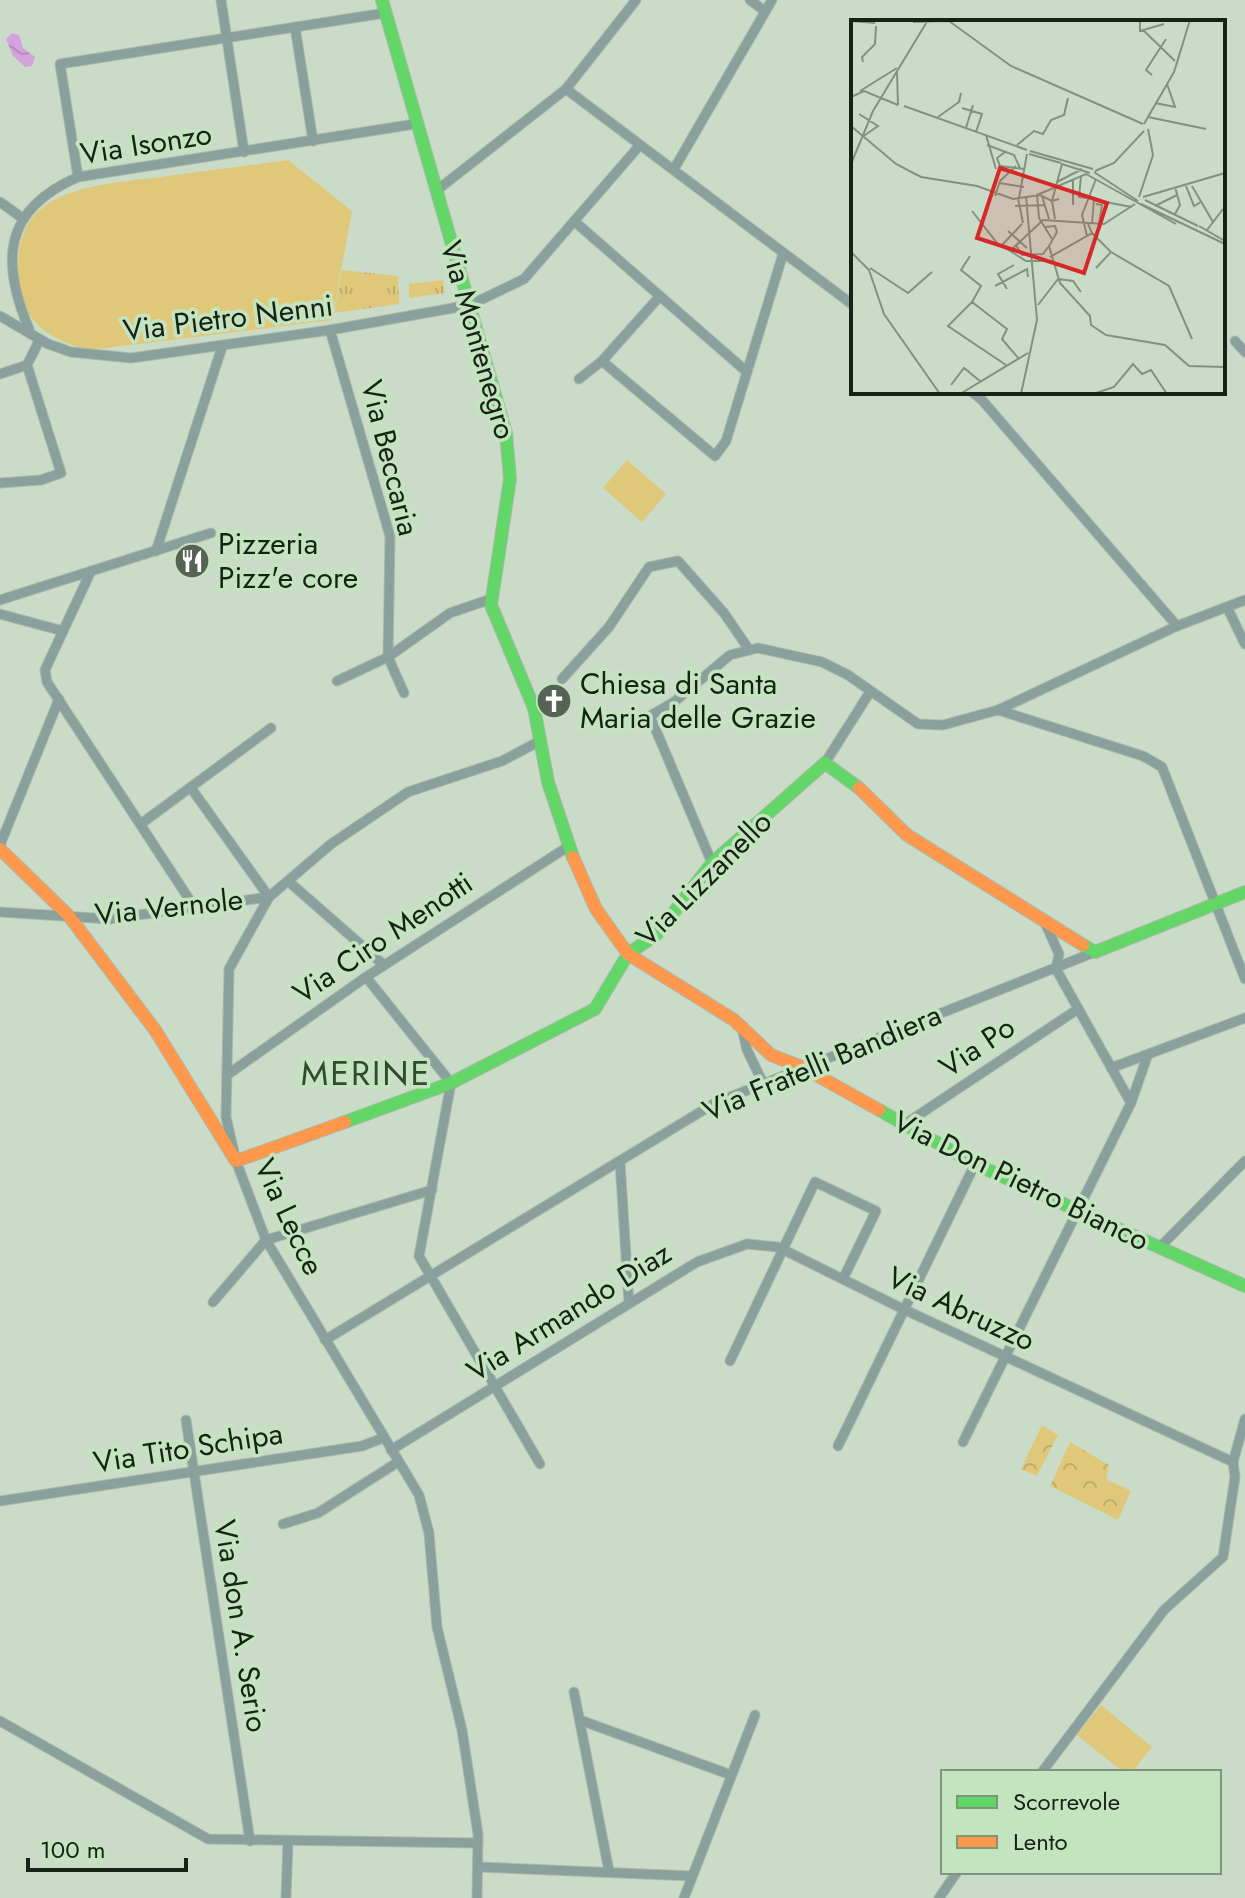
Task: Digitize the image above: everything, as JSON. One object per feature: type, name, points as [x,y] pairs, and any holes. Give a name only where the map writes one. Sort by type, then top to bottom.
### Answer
[{"type":"street","points":[[221,0],[244,152]]},
{"type":"street","points":[[436,191],[566,89],[636,0]]},
{"type":"street","points":[[750,0],[765,11]]},
{"type":"street","points":[[674,169],[772,0]]},
{"type":"street","points":[[78,177],[60,64],[295,27],[384,6]]},
{"type":"street","name":"Via Montenegro","points":[[384,6],[415,124],[470,305],[509,454],[510,479],[491,599],[497,625],[534,708],[538,742],[569,846],[596,909],[628,954]]},
{"type":"street","points":[[295,27],[313,141]]},
{"type":"street","points":[[566,89],[851,304]]},
{"type":"street","name":"Via Isonzo","points":[[36,336],[11,295],[5,267],[11,237],[21,217],[49,190],[78,177],[415,124]]},
{"type":"street","name":"Via Pietro Nenni","points":[[0,316],[71,352],[131,358],[222,347],[470,305],[524,279],[640,145]]},
{"type":"street","points":[[0,202],[21,217]]},
{"type":"street","points":[[574,221],[747,372]]},
{"type":"street","points":[[602,361],[715,456],[726,441],[783,254]]},
{"type":"street","points":[[579,379],[602,361],[660,296]]},
{"type":"street","name":"Via Beccaria","points":[[330,330],[390,536],[388,657],[404,693]]},
{"type":"street","points":[[0,483],[41,480],[61,473],[27,365],[36,336]]},
{"type":"street","points":[[1235,341],[1245,352]]},
{"type":"street","points":[[156,551],[222,347]]},
{"type":"street","points":[[0,374],[27,365]]},
{"type":"street","points":[[974,394],[1177,626]]},
{"type":"street","points":[[0,600],[211,533]]},
{"type":"street","points":[[562,679],[609,627],[649,567],[678,561],[724,613],[748,648]]},
{"type":"street","points":[[91,571],[45,670],[47,682],[193,905]]},
{"type":"street","points":[[337,681],[388,657],[450,613],[491,599]]},
{"type":"street","points":[[712,863],[650,716],[674,702],[714,666],[748,648],[822,662],[848,675],[918,724],[943,725],[998,710],[1177,626],[1245,600]]},
{"type":"street","points":[[1227,607],[1245,644]]},
{"type":"street","points":[[0,614],[63,631]]},
{"type":"street","name":"Via Lizzanello","points":[[628,954],[657,934],[712,863],[825,763],[870,692]]},
{"type":"street","points":[[0,847],[59,699]]},
{"type":"street","points":[[998,710],[1143,756],[1162,767],[1245,979]]},
{"type":"street","points":[[142,823],[271,728]]},
{"type":"street","name":"Via Lecce","points":[[477,1898],[478,1843],[462,1730],[437,1627],[429,1533],[419,1495],[266,1240],[236,1161],[226,1117],[229,969],[269,897],[331,844],[408,792],[502,761],[538,742]]},
{"type":"street","points":[[825,763],[842,774],[878,812],[908,836],[1095,952]]},
{"type":"street","points":[[191,788],[269,897]]},
{"type":"street","name":"Via Ciro Menotti","points":[[227,1075],[366,977],[569,846]]},
{"type":"street","name":"Via Vernole","points":[[0,847],[72,919],[109,919],[193,905],[269,897]]},
{"type":"street","points":[[288,881],[384,965]]},
{"type":"street","name":"Via Fratelli Bandiera","points":[[325,1340],[715,1103],[1245,892]]},
{"type":"street","points":[[0,912],[72,919],[155,1030],[236,1161],[449,1084],[595,1009],[628,954]]},
{"type":"street","points":[[1044,922],[1059,954],[1056,969],[1131,1103]]},
{"type":"street","name":"Via Don Pietro Bianco","points":[[628,954],[742,1028],[771,1055],[802,1067],[902,1126],[975,1164],[1245,1286]]},
{"type":"street","points":[[366,977],[449,1084],[419,1256],[540,1464]]},
{"type":"street","name":"Via Po","points":[[902,1126],[1078,1009]]},
{"type":"street","points":[[1111,1068],[1245,1018]]},
{"type":"street","points":[[742,1028],[747,1050],[763,1083]]},
{"type":"street","points":[[963,1442],[1131,1103],[1147,1057]]},
{"type":"street","points":[[1160,1247],[1245,1161]]},
{"type":"street","points":[[620,1162],[629,1303]]},
{"type":"street","points":[[838,1446],[975,1164]]},
{"type":"street","points":[[730,1361],[815,1182],[876,1211],[843,1279]]},
{"type":"street","points":[[213,1302],[266,1240],[432,1190]]},
{"type":"street","name":"Via Armando Diaz","points":[[391,1450],[713,1253],[747,1244],[782,1248]]},
{"type":"street","name":"Via Abruzzo","points":[[782,1248],[903,1309],[1233,1462]]},
{"type":"street","points":[[1044,1770],[1164,1610],[1223,1557],[1235,1477],[1233,1462],[1245,1419]]},
{"type":"street","name":"Via don A. Serio","points":[[186,1420],[250,1841]]},
{"type":"street","name":"Via Tito Schipa","points":[[0,1501],[362,1446],[383,1438]]},
{"type":"street","points":[[283,1524],[318,1513],[398,1462]]},
{"type":"street","points":[[574,1692],[609,1871]]},
{"type":"street","points":[[684,1898],[755,1715]]},
{"type":"street","points":[[580,1720],[731,1775]]},
{"type":"street","points":[[0,1721],[198,1836],[250,1841],[478,1843]]},
{"type":"street","points":[[286,1898],[288,1841]]},
{"type":"street","points":[[478,1867],[691,1876]]},
{"type":"street","points":[[939,1898],[956,1874]]},
{"type":"green space","points":[[288,160],[352,211],[332,320],[90,350],[56,338],[29,314],[20,291],[19,257],[25,232],[37,213],[55,200],[103,185]]},
{"type":"green space","points":[[342,270],[398,276],[399,304],[334,313]]},
{"type":"green space","points":[[443,280],[445,293],[409,298],[409,284]]},
{"type":"green space","points":[[627,460],[666,494],[642,522],[603,488]]},
{"type":"green space","points":[[1042,1425],[1058,1435],[1037,1476],[1021,1469]]},
{"type":"green space","points":[[1070,1442],[1109,1465],[1106,1479],[1131,1491],[1118,1520],[1050,1486]]},
{"type":"green space","points":[[1101,1705],[1152,1747],[1134,1770],[1121,1770],[1077,1735]]},
{"type":"water","points":[[12,33],[19,35],[23,48],[35,57],[32,66],[25,67],[13,56],[6,39]]},
{"type":"traffic: fast","points":[[382,0],[506,433],[510,479],[491,605],[534,708],[548,782],[573,857]]},
{"type":"traffic: fast","points":[[345,1122],[451,1083],[595,1009],[628,954],[657,934],[712,863],[825,763],[859,788]]},
{"type":"traffic: fast","points":[[1083,945],[1095,952],[1245,892]]},
{"type":"traffic: fast","points":[[879,1110],[975,1164],[1245,1286]]},
{"type":"traffic: slow","points":[[859,788],[907,835],[1083,945]]},
{"type":"traffic: slow","points":[[0,849],[69,916],[155,1030],[236,1161],[345,1122]]},
{"type":"traffic: slow","points":[[573,857],[596,909],[628,954],[734,1020],[771,1055],[802,1067],[879,1110]]},
{"type":"place","name":"Pizzeria Pizz'e core","points":[[192,561]]},
{"type":"place","name":"Chiesa di Santa Maria delle Grazie","points":[[554,701]]},
{"type":"district","name":"MERINE","points":[[366,1073]]}]
